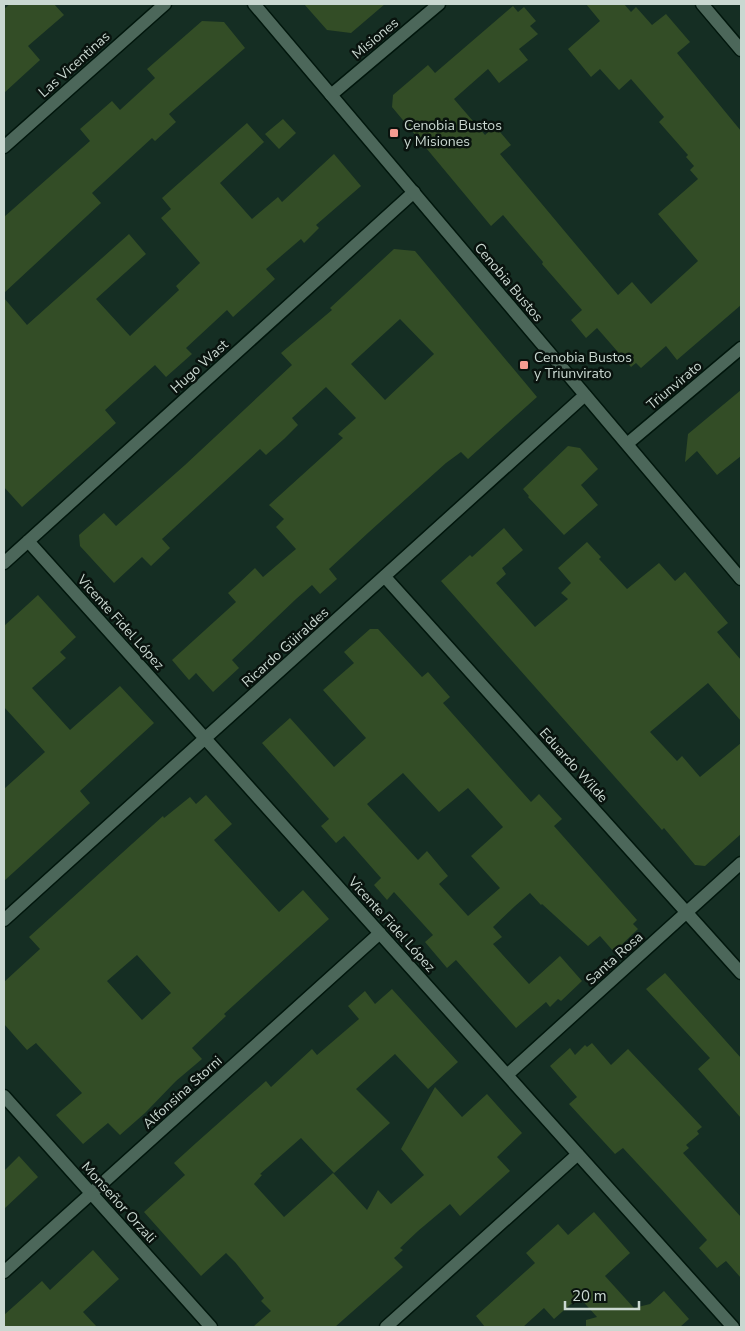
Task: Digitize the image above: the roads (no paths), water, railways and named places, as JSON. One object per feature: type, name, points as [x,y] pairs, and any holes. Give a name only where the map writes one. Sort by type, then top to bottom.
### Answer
[{"type":"street","name":"Las Vicentinas","points":[[4,147],[165,4]]},
{"type":"street","name":"Cenobia Bustos","points":[[254,4],[741,579]]},
{"type":"street","name":"Misiones","points":[[331,95],[439,4]]},
{"type":"street","points":[[702,4],[741,50]]},
{"type":"street","name":"Hugo Wast","points":[[4,563],[414,192]]},
{"type":"street","name":"Triunvirato","points":[[627,444],[741,348]]},
{"type":"street","name":"Ricardo Güiraldes","points":[[4,920],[585,395]]},
{"type":"street","name":"Vicente Fidel López","points":[[28,541],[733,1327]]},
{"type":"street","name":"Eduardo Wilde","points":[[384,578],[741,973]]},
{"type":"street","name":"Santa Rosa","points":[[507,1075],[741,863]]},
{"type":"street","name":"Alfonsina Storni","points":[[4,1272],[380,933]]},
{"type":"street","name":"Monseñor Orzali","points":[[4,1096],[211,1327]]},
{"type":"street","points":[[386,1327],[578,1154]]},
{"type":"place","name":"Cenobia Bustos y Misiones","points":[[394,133]]},
{"type":"place","name":"Cenobia Bustos y Triunvirato","points":[[524,365]]}]
